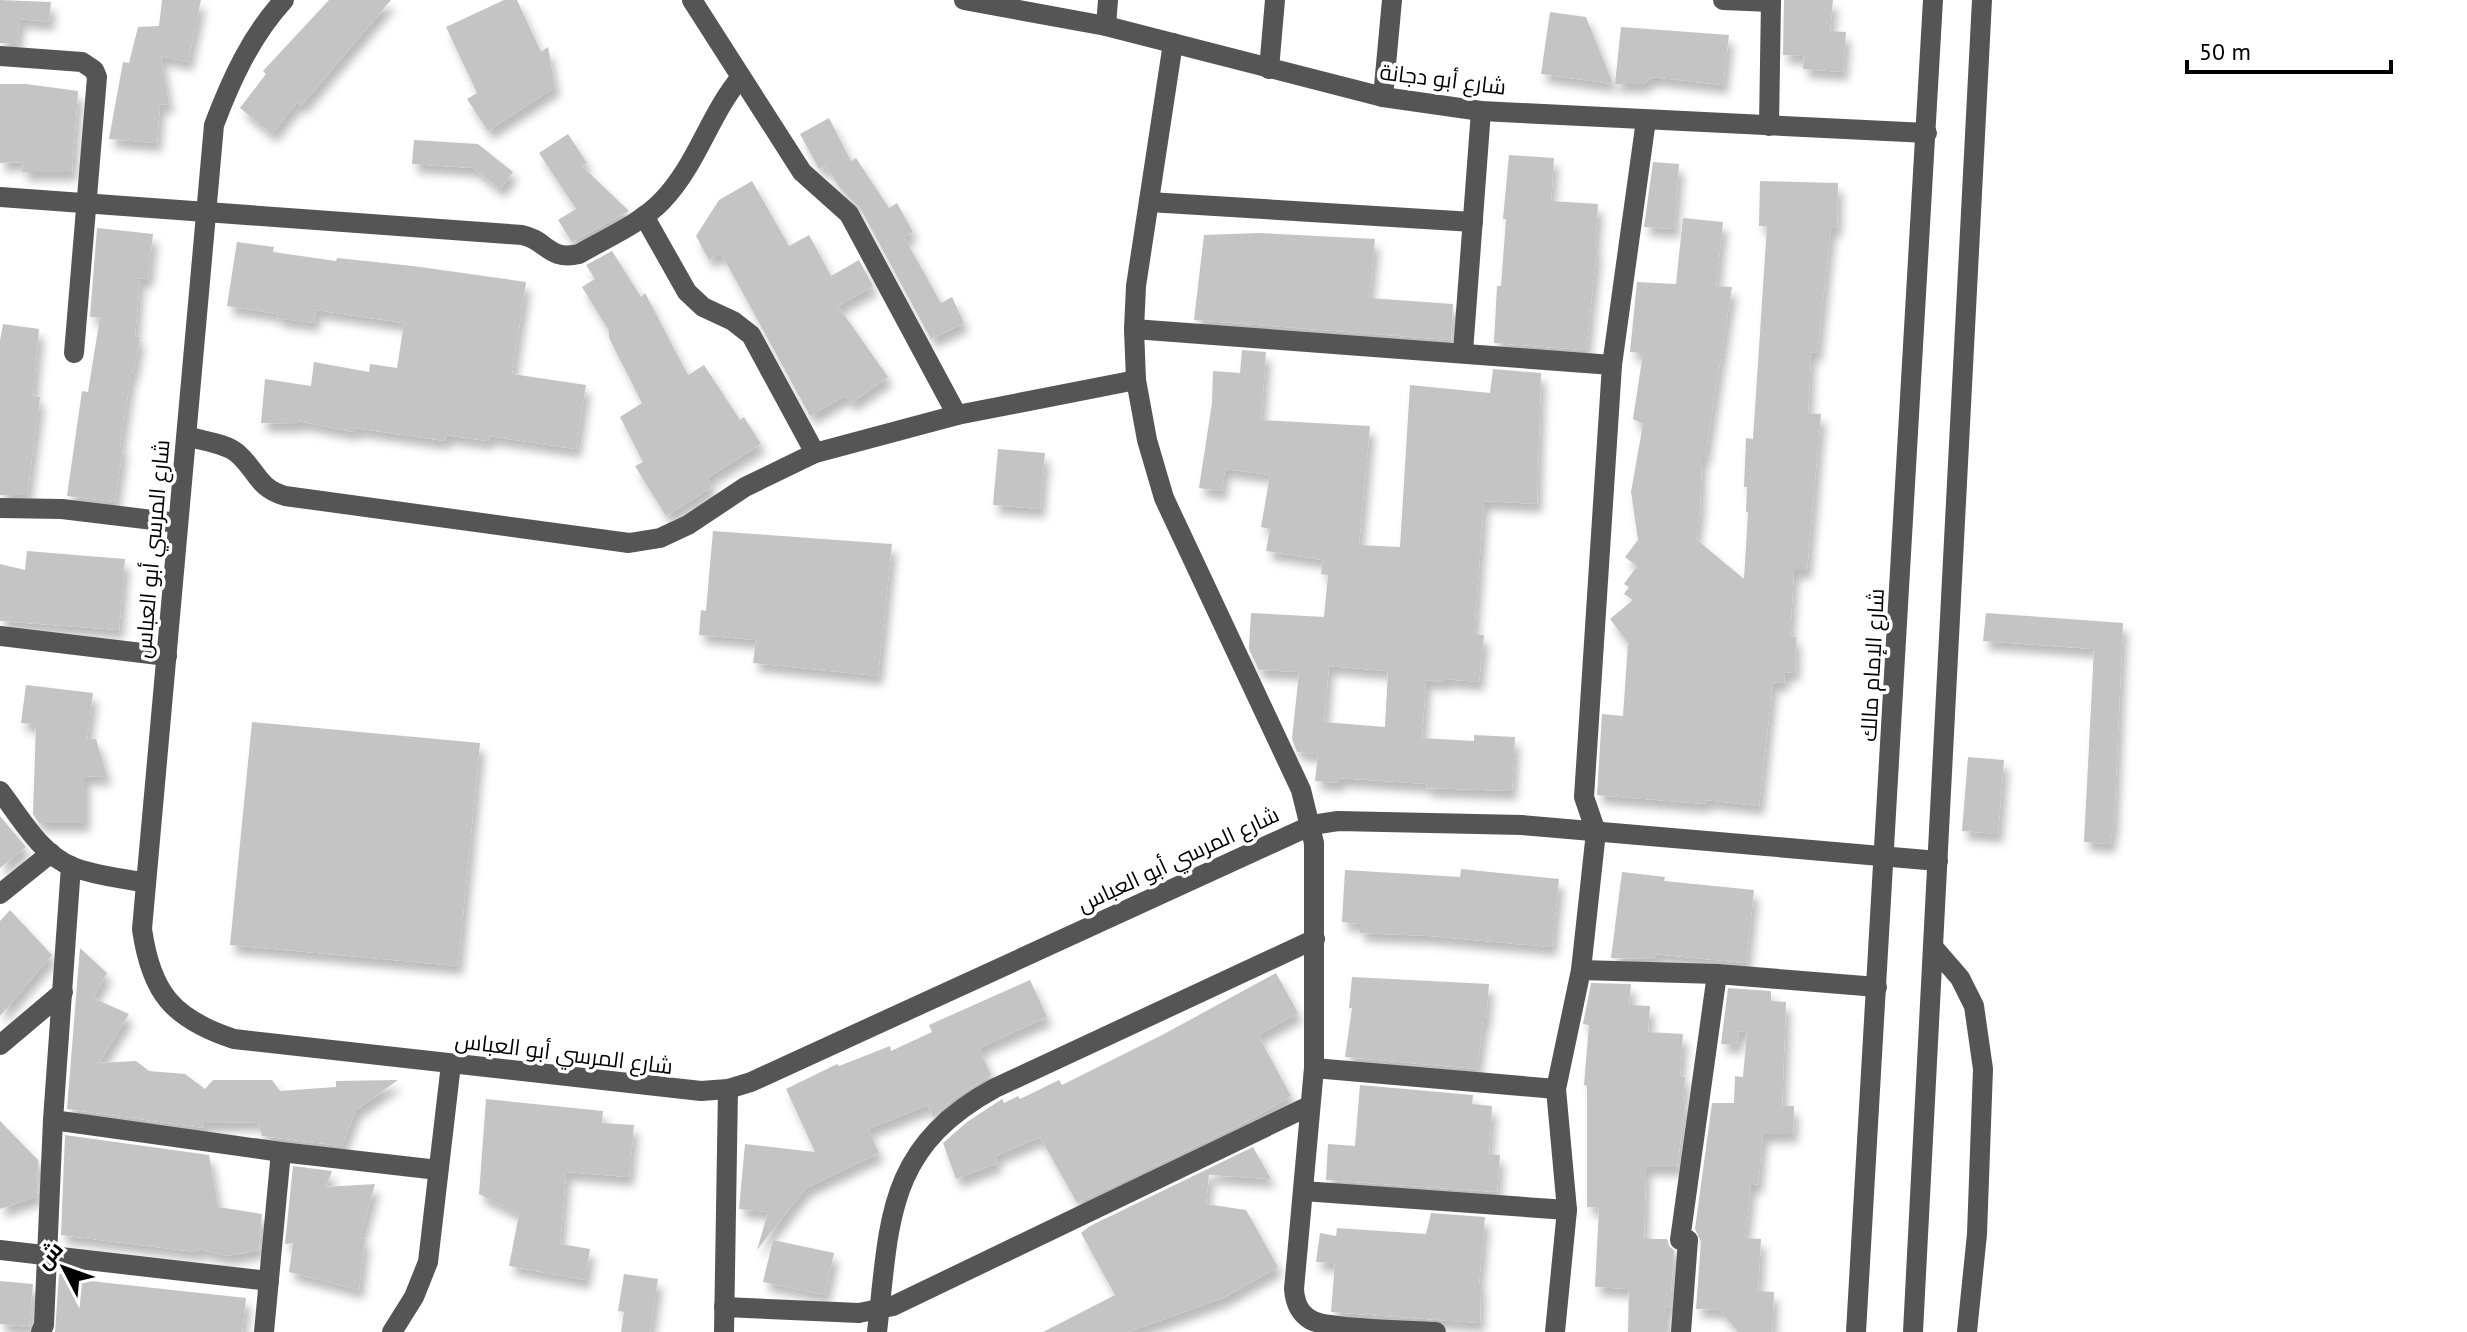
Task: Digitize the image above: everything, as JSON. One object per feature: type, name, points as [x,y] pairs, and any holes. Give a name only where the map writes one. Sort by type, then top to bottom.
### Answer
[{"type":"street","name":"شارع المرسي أبو العباس","points":[[284,0],[250,46],[229,85],[214,125],[142,929],[146,960],[159,988],[179,1012],[204,1029],[234,1039],[674,1090],[728,1089],[751,1082],[1312,825],[1338,821],[1443,821],[1938,861]]},
{"type":"street","points":[[692,0],[802,172],[849,214],[957,415]]},
{"type":"street","name":"شارع أبو دجانة","points":[[964,0],[1106,26],[1383,97],[1481,111],[1927,133]]},
{"type":"street","points":[[1106,26],[1108,0]]},
{"type":"street","points":[[1269,69],[1275,0]]},
{"type":"street","points":[[1383,97],[1392,0]]},
{"type":"street","points":[[1723,0],[1771,1],[1769,126]]},
{"type":"street","name":"شارع الإمام مالك","points":[[1856,1332],[1933,0]]},
{"type":"street","points":[[1913,1332],[1982,0]]},
{"type":"street","points":[[1173,43],[1136,286],[1136,380],[1147,440],[1164,498],[1301,790],[1312,825],[1315,861],[1314,1068],[1295,1301],[1300,1312],[1309,1320],[1326,1328],[1436,1332]]},
{"type":"street","points":[[0,56],[82,62],[94,70],[97,84],[74,353]]},
{"type":"street","points":[[0,197],[522,235],[535,240],[548,251],[568,256],[579,254],[644,216],[661,202],[683,175],[717,109],[741,77]]},
{"type":"street","points":[[1463,352],[1481,111]]},
{"type":"street","points":[[1555,1332],[1567,1210],[1556,1089],[1581,970],[1596,832],[1584,797],[1612,365],[1646,120]]},
{"type":"street","points":[[1149,202],[1473,222]]},
{"type":"street","points":[[644,216],[687,292],[703,307],[733,321],[751,335],[815,453]]},
{"type":"street","points":[[1134,329],[1612,365]]},
{"type":"street","points":[[187,436],[237,453],[263,486],[285,496],[629,543],[660,538],[688,525],[745,487],[815,453],[957,415],[1136,380]]},
{"type":"street","points":[[0,508],[62,509],[178,523]]},
{"type":"street","points":[[0,636],[167,656]]},
{"type":"street","points":[[0,791],[40,843],[71,866],[146,883]]},
{"type":"street","points":[[0,894],[51,853]]},
{"type":"street","points":[[41,1332],[71,866]]},
{"type":"street","points":[[877,1332],[892,1211],[901,1185],[930,1138],[949,1118],[995,1088],[1315,939]]},
{"type":"street","points":[[1934,948],[1960,978],[1974,1006],[1983,1069],[1977,1234],[1967,1332]]},
{"type":"street","points":[[1581,970],[1717,974],[1877,987]]},
{"type":"street","points":[[1681,1332],[1688,1240],[1680,1240],[1717,974]]},
{"type":"street","points":[[0,1045],[63,992]]},
{"type":"street","points":[[392,1332],[414,1297],[428,1262],[451,1064]]},
{"type":"street","points":[[1314,1068],[1556,1089]]},
{"type":"street","points":[[724,1332],[728,1089]]},
{"type":"street","points":[[724,1307],[859,1313],[893,1306],[1309,1106]]},
{"type":"street","points":[[53,1120],[438,1170]]},
{"type":"street","points":[[264,1332],[281,1152]]},
{"type":"street","points":[[1303,1191],[1567,1210]]},
{"type":"street","points":[[0,1250],[269,1281]]},
{"type":"building","points":[[0,0],[51,2],[49,22],[20,19],[17,44],[0,43]]},
{"type":"building","points":[[162,0],[201,0],[188,62],[161,56],[169,105],[160,104],[157,143],[109,139],[123,62],[129,63],[138,27],[159,26]]},
{"type":"building","points":[[329,0],[391,0],[301,106],[297,102],[272,134],[240,108],[266,74],[263,71]]},
{"type":"building","points":[[504,0],[517,0],[541,52],[548,47],[555,87],[488,131],[467,99],[477,93],[446,27]]},
{"type":"building","points":[[1784,0],[1833,0],[1830,31],[1846,32],[1843,72],[1803,69],[1804,56],[1783,55]]},
{"type":"building","points":[[1550,12],[1586,17],[1613,84],[1541,74]]},
{"type":"building","points":[[1621,27],[1729,35],[1723,85],[1652,77],[1643,84],[1615,84]]},
{"type":"building","points":[[0,84],[78,91],[72,172],[22,172],[23,162],[0,163]]},
{"type":"building","points":[[829,118],[851,161],[856,158],[889,208],[897,203],[913,232],[904,237],[941,303],[952,297],[964,323],[931,339],[860,208],[841,189],[825,166],[819,169],[800,134]]},
{"type":"building","points":[[568,134],[587,163],[582,166],[629,211],[572,242],[558,220],[576,209],[539,153]]},
{"type":"building","points":[[414,140],[478,144],[513,172],[500,189],[473,168],[412,164]]},
{"type":"building","points":[[1509,155],[1554,158],[1551,201],[1598,204],[1597,249],[1586,350],[1494,343],[1497,286],[1501,286]]},
{"type":"building","points":[[1653,162],[1679,164],[1674,229],[1644,227]]},
{"type":"building","points":[[752,181],[789,246],[809,235],[831,276],[859,260],[873,286],[838,306],[888,377],[851,403],[846,395],[810,416],[721,253],[709,260],[696,236],[719,200]]},
{"type":"building","points":[[1760,181],[1838,183],[1837,228],[1831,228],[1817,353],[1811,352],[1808,413],[1821,414],[1807,570],[1794,570],[1790,636],[1796,637],[1795,673],[1785,672],[1784,683],[1773,682],[1759,806],[1597,795],[1602,714],[1623,716],[1628,643],[1610,619],[1633,600],[1624,594],[1629,587],[1624,584],[1637,566],[1625,557],[1638,540],[1631,492],[1643,424],[1633,419],[1643,353],[1630,352],[1637,282],[1676,284],[1683,218],[1723,222],[1716,286],[1732,287],[1705,457],[1702,457],[1696,539],[1744,579],[1748,512],[1747,487],[1744,487],[1746,438],[1753,439],[1767,226],[1759,226]]},
{"type":"building","points":[[97,228],[153,234],[148,279],[140,278],[135,336],[140,337],[120,446],[123,447],[115,502],[67,496],[82,391],[88,392],[100,317],[90,317]]},
{"type":"building","points":[[1259,233],[1375,239],[1369,298],[1453,304],[1451,340],[1194,320],[1204,235]]},
{"type":"building","points":[[237,242],[274,247],[273,252],[336,261],[337,258],[413,266],[526,282],[512,374],[586,385],[576,449],[489,436],[488,441],[446,435],[445,441],[355,428],[354,432],[298,421],[298,424],[261,423],[265,379],[311,386],[314,362],[369,372],[370,364],[397,368],[404,323],[316,310],[314,323],[227,306]]},
{"type":"building","points":[[612,251],[641,297],[645,293],[688,375],[704,365],[740,420],[744,417],[761,444],[707,478],[712,487],[666,516],[635,466],[643,462],[620,417],[642,403],[609,338],[609,331],[582,287],[595,279],[586,265]]},
{"type":"building","points":[[3,324],[39,329],[33,396],[40,397],[27,495],[0,495],[0,341]]},
{"type":"building","points":[[1242,350],[1266,352],[1261,420],[1370,426],[1359,545],[1400,547],[1410,385],[1490,393],[1493,369],[1541,373],[1537,504],[1484,501],[1474,634],[1484,635],[1479,682],[1426,680],[1422,738],[1474,741],[1474,735],[1515,737],[1512,791],[1426,788],[1427,784],[1339,778],[1339,783],[1315,781],[1318,754],[1297,752],[1292,739],[1299,672],[1259,670],[1249,649],[1251,613],[1324,617],[1328,575],[1321,574],[1323,560],[1266,551],[1270,529],[1261,527],[1270,475],[1225,469],[1222,491],[1199,488],[1212,403],[1213,371],[1240,373]],"holes":[[[1329,666],[1388,671],[1385,727],[1324,722]]]},
{"type":"building","points":[[998,449],[1045,453],[1040,509],[993,505]]},
{"type":"building","points":[[713,531],[892,544],[878,676],[753,663],[756,640],[699,635],[701,610],[706,611]]},
{"type":"building","points":[[27,551],[125,559],[119,630],[0,621],[0,564],[25,570]]},
{"type":"building","points":[[1986,613],[2123,623],[2114,822],[2110,844],[2084,842],[2094,649],[1983,641]]},
{"type":"building","points":[[26,685],[93,693],[87,739],[96,739],[107,777],[85,776],[85,823],[39,823],[33,814],[36,724],[21,723]]},
{"type":"building","points":[[252,722],[480,743],[458,966],[230,945]]},
{"type":"building","points":[[1968,757],[2004,760],[1998,834],[1962,831]]},
{"type":"building","points":[[0,816],[26,847],[0,868]]},
{"type":"building","points":[[1461,869],[1559,879],[1552,947],[1360,933],[1360,924],[1342,922],[1345,870],[1460,877]]},
{"type":"building","points":[[1622,872],[1665,877],[1664,881],[1754,890],[1746,963],[1655,954],[1654,959],[1611,958]]},
{"type":"building","points":[[10,910],[52,955],[0,1016],[0,921]]},
{"type":"building","points":[[80,948],[107,973],[93,998],[129,1014],[99,1063],[136,1061],[149,1071],[185,1074],[205,1089],[213,1080],[272,1080],[280,1091],[336,1087],[336,1081],[398,1080],[356,1110],[342,1146],[262,1136],[258,1122],[203,1123],[204,1128],[67,1109]]},
{"type":"building","points":[[1276,973],[1298,1013],[1258,1035],[1291,1096],[1242,1124],[1077,1203],[1040,1137],[995,1156],[998,1163],[956,1179],[943,1143],[967,1122],[1002,1099],[1004,1103],[1018,1096],[1020,1099],[1059,1080],[1062,1085]]},
{"type":"building","points":[[1352,977],[1489,984],[1477,1069],[1345,1057],[1352,1008],[1349,1008]]},
{"type":"building","points":[[1030,980],[1047,1017],[979,1048],[991,1075],[952,1100],[933,1117],[928,1105],[868,1129],[879,1153],[806,1188],[757,1250],[768,1212],[739,1209],[745,1144],[815,1152],[786,1089],[837,1064],[839,1066],[890,1046],[891,1051],[932,1032],[929,1025]]},
{"type":"building","points":[[1591,983],[1631,984],[1629,1005],[1650,1006],[1648,1032],[1683,1034],[1680,1076],[1685,1077],[1683,1102],[1686,1102],[1677,1167],[1646,1167],[1644,1239],[1667,1239],[1674,1251],[1670,1308],[1666,1307],[1666,1332],[1628,1332],[1629,1289],[1595,1287],[1599,1208],[1587,1207],[1587,1086],[1584,1085],[1589,1025],[1583,1024]]},
{"type":"building","points":[[1728,988],[1771,991],[1771,1001],[1786,1002],[1782,1106],[1794,1106],[1793,1134],[1763,1134],[1758,1184],[1751,1185],[1745,1238],[1761,1239],[1758,1291],[1774,1292],[1772,1332],[1738,1332],[1720,1310],[1696,1309],[1701,1241],[1695,1229],[1712,1103],[1734,1103],[1735,1076],[1743,1077],[1747,1032],[1739,1031],[1737,1045],[1721,1044]]},
{"type":"building","points":[[1360,1085],[1473,1095],[1472,1104],[1492,1106],[1489,1154],[1500,1155],[1497,1192],[1326,1180],[1328,1144],[1355,1146]]},
{"type":"building","points":[[486,1099],[603,1111],[602,1123],[634,1125],[629,1177],[566,1172],[560,1244],[590,1249],[585,1280],[509,1266],[519,1214],[479,1194]]},
{"type":"building","points":[[0,1121],[38,1160],[37,1196],[0,1209]]},
{"type":"building","points":[[65,1135],[209,1155],[218,1207],[262,1214],[259,1250],[227,1256],[199,1249],[196,1252],[61,1235]]},
{"type":"building","points":[[1253,1147],[1271,1179],[1209,1175],[1206,1204],[1246,1210],[1278,1267],[1223,1298],[1128,1332],[1043,1332],[1115,1295],[1081,1233]]},
{"type":"building","points":[[293,1166],[332,1171],[326,1187],[375,1184],[360,1238],[365,1239],[359,1290],[289,1272],[293,1243],[285,1244]]},
{"type":"building","points":[[1431,1213],[1485,1217],[1479,1284],[1480,1323],[1331,1312],[1335,1263],[1316,1262],[1320,1233],[1336,1236],[1337,1228],[1426,1234]]},
{"type":"building","points":[[773,1240],[834,1253],[825,1295],[763,1282]]},
{"type":"building","points":[[90,1273],[90,1281],[246,1298],[242,1332],[55,1332],[59,1274]]},
{"type":"building","points":[[624,1274],[658,1279],[650,1332],[621,1332],[624,1312],[618,1311]]},
{"type":"building","points":[[0,1281],[33,1284],[29,1327],[0,1324]]}]
